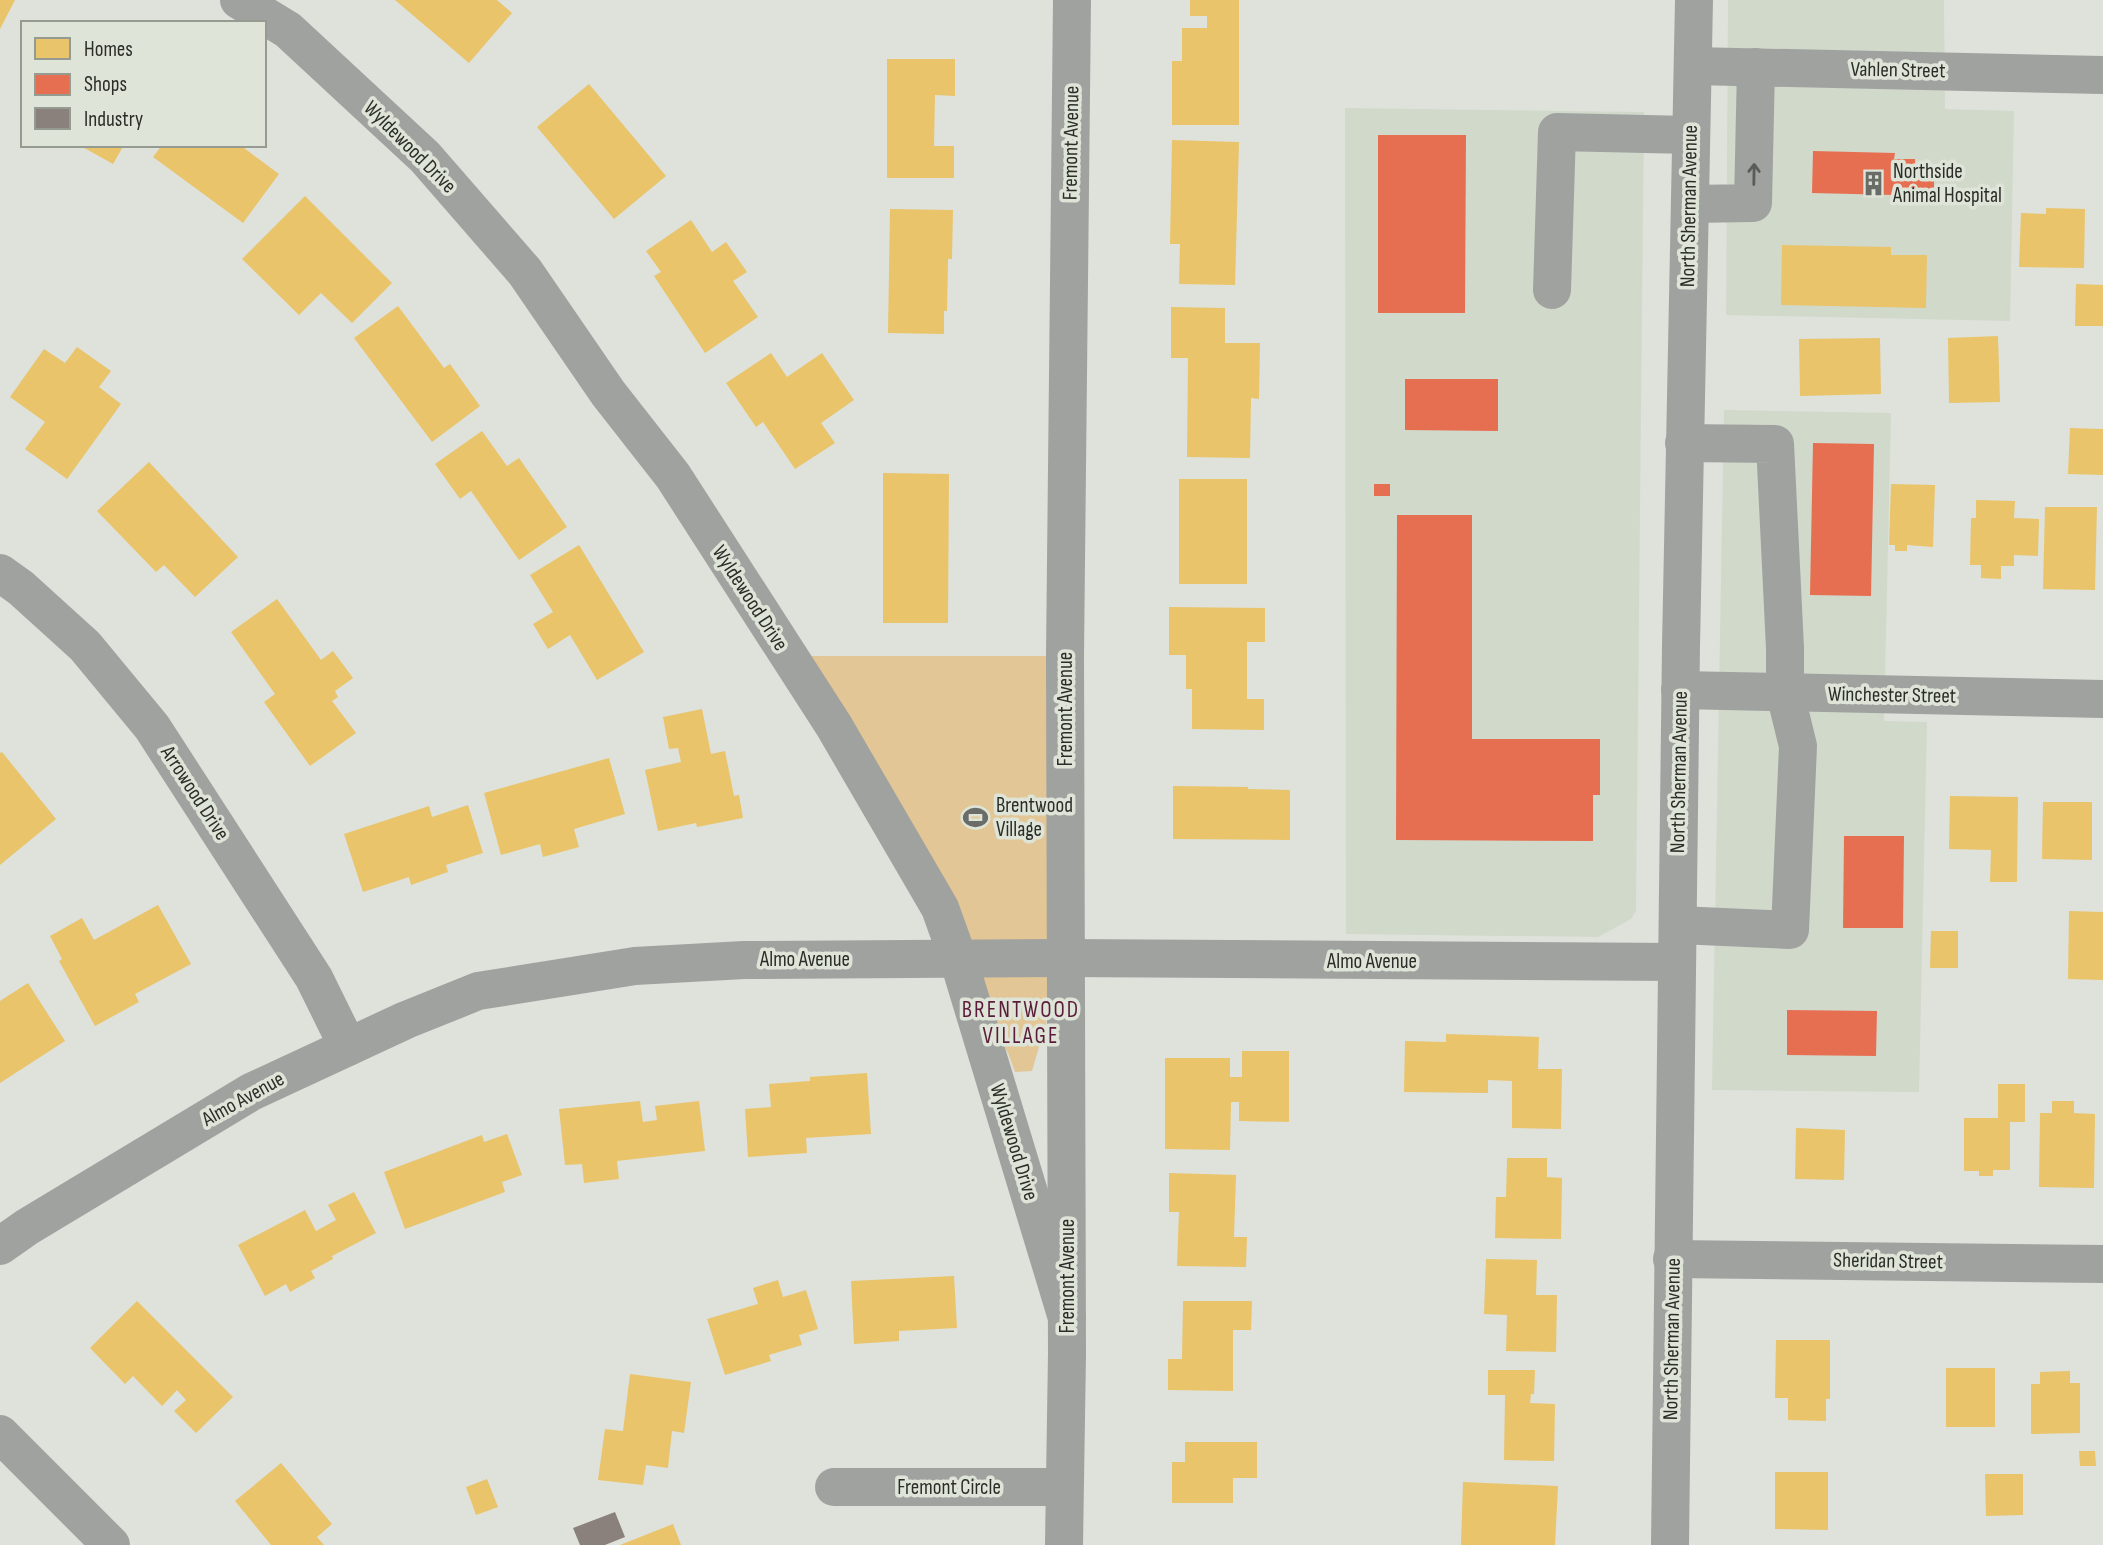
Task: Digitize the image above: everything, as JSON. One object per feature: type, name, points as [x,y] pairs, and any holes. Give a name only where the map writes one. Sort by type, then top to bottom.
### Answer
[{"type":"street","name":"Fremont Avenue","points":[[1064,1545],[1067,1318],[1065,656],[1072,0]]},
{"type":"street","name":"North Sherman Avenue","points":[[1670,1545],[1680,690],[1693,0]]},
{"type":"street","name":"Wyldewood Drive","points":[[242,1],[288,30],[425,157],[525,272],[608,393],[673,476],[834,726],[940,908],[958,958],[1067,1318]]},
{"type":"street","name":"Vahlen Street","points":[[1693,66],[2103,75]]},
{"type":"street","points":[[1690,204],[1753,203],[1756,67]]},
{"type":"street","points":[[1552,290],[1557,132],[1690,135]]},
{"type":"street","points":[[1678,925],[1790,930],[1798,746],[1785,693],[1775,444],[1684,443]]},
{"type":"street","name":"Arrowood Drive","points":[[0,573],[22,588],[85,646],[152,727],[314,978],[348,1047]]},
{"type":"street","name":"Winchester Street","points":[[1680,690],[2103,699]]},
{"type":"street","name":"Almo Avenue","points":[[0,1246],[251,1092],[478,991],[635,966],[744,960],[1065,958],[1677,962]]},
{"type":"street","name":"Sheridan Street","points":[[1672,1259],[2103,1264]]},
{"type":"street","points":[[0,1434],[111,1545]]},
{"type":"street","name":"Fremont Circle","points":[[834,1487],[1064,1487]]},
{"type":"shaded area","points":[[1728,0],[1944,0],[1945,109],[2014,111],[2010,321],[1726,315]]},
{"type":"shaded area","points":[[1345,108],[1644,112],[1636,911],[1631,919],[1598,937],[1346,934]]},
{"type":"shaded area","points":[[1724,410],[1891,413],[1884,721],[1927,722],[1919,1092],[1712,1090]]},
{"type":"shaded area","name":"Brentwood Village","points":[[788,656],[1065,656],[1065,958],[1032,1071],[1015,1072],[1008,1053],[958,958]]},
{"type":"building: Homes","points":[[0,0],[15,0],[0,29]]},
{"type":"building: Homes","points":[[395,0],[497,0],[512,13],[469,63]]},
{"type":"building: Homes","points":[[1190,0],[1239,0],[1239,125],[1172,125],[1172,61],[1182,61],[1182,28],[1207,28],[1207,16],[1190,16]]},
{"type":"building: Homes","points":[[887,59],[955,59],[955,96],[935,95],[934,146],[954,146],[954,178],[887,178]]},
{"type":"building: Homes","points":[[589,84],[666,176],[614,219],[537,127]]},
{"type":"building: Homes","points":[[1172,140],[1239,142],[1235,285],[1179,284],[1180,244],[1170,244]]},
{"type":"building: Homes","points":[[83,147],[123,147],[113,164]]},
{"type":"building: Homes","points":[[160,147],[243,147],[279,174],[243,223],[153,157]]},
{"type":"building: Homes","points":[[305,196],[392,283],[352,323],[321,293],[299,315],[242,259]]},
{"type":"building: Homes","points":[[2046,208],[2085,209],[2084,268],[2019,267],[2021,213],[2046,214]]},
{"type":"building: Homes","points":[[890,209],[953,210],[952,259],[948,259],[944,334],[888,333]]},
{"type":"building: Homes","points":[[691,220],[712,252],[726,242],[747,272],[733,281],[758,317],[705,353],[654,276],[661,272],[646,251]]},
{"type":"building: Homes","points":[[1782,245],[1891,247],[1891,255],[1927,255],[1926,308],[1781,305]]},
{"type":"building: Homes","points":[[2076,284],[2103,285],[2103,326],[2075,326]]},
{"type":"building: Homes","points":[[398,306],[444,368],[450,364],[480,406],[432,442],[354,338]]},
{"type":"building: Homes","points":[[1171,307],[1225,308],[1225,343],[1260,343],[1259,399],[1251,398],[1250,458],[1187,457],[1188,358],[1171,358]]},
{"type":"building: Homes","points":[[1998,336],[2000,402],[1949,403],[1948,338]]},
{"type":"building: Homes","points":[[1880,338],[1881,394],[1800,396],[1799,339]]},
{"type":"building: Homes","points":[[77,347],[111,371],[99,387],[121,404],[67,479],[25,449],[45,422],[10,397],[44,349],[65,363]]},
{"type":"building: Homes","points":[[771,353],[787,377],[822,353],[854,400],[821,423],[835,443],[795,469],[763,422],[756,427],[726,383]]},
{"type":"building: Homes","points":[[2070,428],[2103,429],[2103,475],[2068,474]]},
{"type":"building: Homes","points":[[482,431],[507,466],[519,458],[567,527],[519,560],[471,491],[460,499],[435,464]]},
{"type":"building: Homes","points":[[149,462],[238,557],[195,597],[164,565],[156,572],[97,511]]},
{"type":"building: Homes","points":[[883,473],[949,474],[948,623],[883,623]]},
{"type":"building: Homes","points":[[1179,479],[1247,479],[1247,584],[1179,584]]},
{"type":"building: Homes","points":[[1891,484],[1935,485],[1933,547],[1907,545],[1907,551],[1895,551],[1895,545],[1889,545]]},
{"type":"building: Homes","points":[[1976,500],[2015,501],[2014,518],[2039,519],[2038,556],[2014,555],[2014,566],[2001,566],[2001,579],[1981,578],[1981,565],[1970,565],[1971,518],[1976,518]]},
{"type":"building: Homes","points":[[2045,507],[2097,507],[2095,590],[2043,589]]},
{"type":"building: Homes","points":[[579,545],[644,652],[597,680],[570,635],[548,649],[533,624],[553,612],[530,575]]},
{"type":"building: Homes","points":[[277,599],[321,660],[333,651],[353,678],[335,691],[338,697],[332,701],[356,733],[310,766],[264,702],[275,694],[231,632]]},
{"type":"building: Homes","points":[[1169,607],[1265,608],[1265,642],[1247,642],[1247,699],[1264,699],[1264,730],[1192,729],[1192,689],[1186,689],[1186,655],[1169,655]]},
{"type":"building: Homes","points":[[702,709],[711,754],[725,751],[734,796],[739,795],[743,818],[697,827],[696,823],[658,831],[645,770],[681,762],[678,748],[669,749],[663,717]]},
{"type":"building: Homes","points":[[2,752],[56,819],[0,865],[0,753]]},
{"type":"building: Homes","points":[[609,758],[625,814],[574,829],[579,847],[543,857],[540,844],[501,855],[484,793]]},
{"type":"building: Homes","points":[[1173,786],[1290,790],[1290,840],[1173,839]]},
{"type":"building: Homes","points":[[1950,796],[2018,797],[2017,882],[1990,882],[1991,850],[1949,849]]},
{"type":"building: Homes","points":[[2043,802],[2092,802],[2092,860],[2042,859]]},
{"type":"building: Homes","points":[[468,805],[483,853],[446,865],[448,872],[411,885],[409,877],[363,892],[344,834],[429,806],[432,817]]},
{"type":"building: Homes","points":[[158,905],[191,964],[135,994],[139,1002],[95,1026],[59,961],[62,959],[50,936],[82,918],[94,940]]},
{"type":"building: Homes","points":[[2069,911],[2103,912],[2103,980],[2068,979]]},
{"type":"building: Homes","points":[[1931,931],[1958,931],[1958,968],[1930,968]]},
{"type":"building: Homes","points":[[28,983],[65,1041],[0,1083],[0,1001]]},
{"type":"building: Homes","points":[[1446,1034],[1539,1037],[1538,1069],[1562,1069],[1561,1129],[1512,1128],[1512,1081],[1488,1080],[1488,1093],[1404,1092],[1405,1041],[1446,1042]]},
{"type":"building: Homes","points":[[1242,1051],[1289,1051],[1289,1122],[1239,1121],[1239,1102],[1231,1102],[1230,1150],[1165,1149],[1165,1058],[1230,1058],[1230,1077],[1242,1077]]},
{"type":"building: Homes","points":[[867,1073],[871,1134],[806,1138],[807,1153],[748,1157],[745,1109],[771,1107],[769,1084],[810,1081],[810,1077]]},
{"type":"building: Homes","points":[[1998,1084],[2025,1084],[2025,1122],[2010,1122],[2010,1170],[1993,1170],[1993,1176],[1979,1176],[1979,1171],[1964,1171],[1964,1118],[1998,1118]]},
{"type":"building: Homes","points":[[640,1101],[643,1122],[657,1120],[655,1106],[699,1101],[705,1151],[617,1161],[619,1179],[584,1183],[582,1164],[565,1165],[559,1109]]},
{"type":"building: Homes","points":[[2052,1101],[2074,1101],[2074,1113],[2095,1114],[2094,1188],[2039,1187],[2040,1113],[2052,1113]]},
{"type":"building: Homes","points":[[1796,1128],[1845,1130],[1844,1180],[1795,1179]]},
{"type":"building: Homes","points":[[507,1134],[522,1175],[502,1182],[505,1192],[405,1229],[384,1172],[482,1135],[484,1142]]},
{"type":"building: Homes","points":[[1507,1158],[1547,1158],[1547,1177],[1562,1178],[1561,1239],[1495,1238],[1496,1197],[1506,1197]]},
{"type":"building: Homes","points":[[1169,1173],[1236,1175],[1234,1237],[1247,1237],[1246,1267],[1177,1266],[1179,1212],[1169,1212]]},
{"type":"building: Homes","points":[[354,1192],[376,1233],[332,1256],[333,1259],[311,1271],[315,1278],[290,1292],[286,1284],[265,1296],[238,1245],[305,1210],[316,1231],[336,1220],[328,1205]]},
{"type":"building: Homes","points":[[1486,1259],[1537,1260],[1536,1295],[1557,1295],[1556,1352],[1506,1351],[1507,1315],[1484,1314]]},
{"type":"building: Homes","points":[[954,1276],[957,1328],[899,1331],[899,1341],[854,1344],[851,1281]]},
{"type":"building: Homes","points":[[778,1280],[783,1297],[806,1290],[818,1329],[799,1335],[802,1345],[769,1355],[771,1361],[725,1375],[707,1319],[758,1304],[753,1288]]},
{"type":"building: Homes","points":[[137,1301],[233,1397],[196,1433],[174,1411],[186,1400],[177,1390],[162,1406],[133,1376],[125,1384],[90,1348]]},
{"type":"building: Homes","points":[[1183,1301],[1252,1301],[1251,1330],[1233,1330],[1233,1391],[1168,1390],[1168,1359],[1182,1359]]},
{"type":"building: Homes","points":[[1776,1340],[1830,1340],[1830,1399],[1826,1399],[1826,1421],[1788,1420],[1788,1398],[1775,1398]]},
{"type":"building: Homes","points":[[1946,1368],[1995,1368],[1995,1427],[1946,1427]]},
{"type":"building: Homes","points":[[1488,1370],[1535,1370],[1534,1394],[1531,1394],[1530,1403],[1555,1404],[1554,1461],[1504,1460],[1505,1395],[1488,1395]]},
{"type":"building: Homes","points":[[2070,1371],[2070,1383],[2080,1383],[2080,1433],[2031,1434],[2031,1384],[2040,1384],[2040,1372]]},
{"type":"building: Homes","points":[[630,1374],[691,1382],[684,1433],[672,1431],[668,1468],[646,1465],[643,1485],[598,1480],[605,1429],[623,1431]]},
{"type":"building: Homes","points":[[1185,1442],[1257,1442],[1257,1478],[1233,1478],[1233,1503],[1172,1503],[1172,1462],[1185,1462]]},
{"type":"building: Homes","points":[[2079,1451],[2095,1451],[2096,1466],[2080,1466]]},
{"type":"building: Homes","points":[[281,1463],[332,1524],[317,1537],[324,1545],[271,1545],[235,1501]]},
{"type":"building: Homes","points":[[1775,1472],[1828,1472],[1828,1530],[1775,1529]]},
{"type":"building: Homes","points":[[1985,1474],[2023,1474],[2023,1515],[1986,1516]]},
{"type":"building: Homes","points":[[487,1479],[498,1507],[476,1515],[466,1487]]},
{"type":"building: Homes","points":[[1463,1482],[1558,1486],[1555,1545],[1461,1545]]},
{"type":"building: Homes","points":[[673,1524],[681,1545],[620,1545]]},
{"type":"building: Shops","points":[[1378,135],[1466,135],[1465,313],[1378,313]]},
{"type":"building: Shops","name":"Northside Animal Hospital","points":[[1813,151],[1895,153],[1894,159],[1915,159],[1915,172],[1934,173],[1934,196],[1812,193]]},
{"type":"building: Shops","points":[[1405,379],[1498,379],[1498,431],[1405,430]]},
{"type":"building: Shops","points":[[1813,443],[1874,444],[1871,596],[1810,595]]},
{"type":"building: Shops","points":[[1374,484],[1390,484],[1390,496],[1374,496]]},
{"type":"building: Shops","points":[[1397,515],[1472,515],[1472,739],[1600,739],[1600,795],[1593,795],[1593,841],[1396,840]]},
{"type":"building: Shops","points":[[1844,836],[1904,836],[1903,928],[1843,928]]},
{"type":"building: Shops","points":[[1787,1010],[1877,1011],[1876,1056],[1787,1055]]},
{"type":"building: Industry","points":[[615,1512],[625,1537],[605,1545],[580,1545],[573,1528]]},
{"type":"place","name":"Northside Animal Hospital","points":[[1873,183]]},
{"type":"place","name":"Brentwood Village","points":[[976,817]]},
{"type":"district","name":"BRENTWOOD VILLAGE","points":[[1021,1023]]}]
